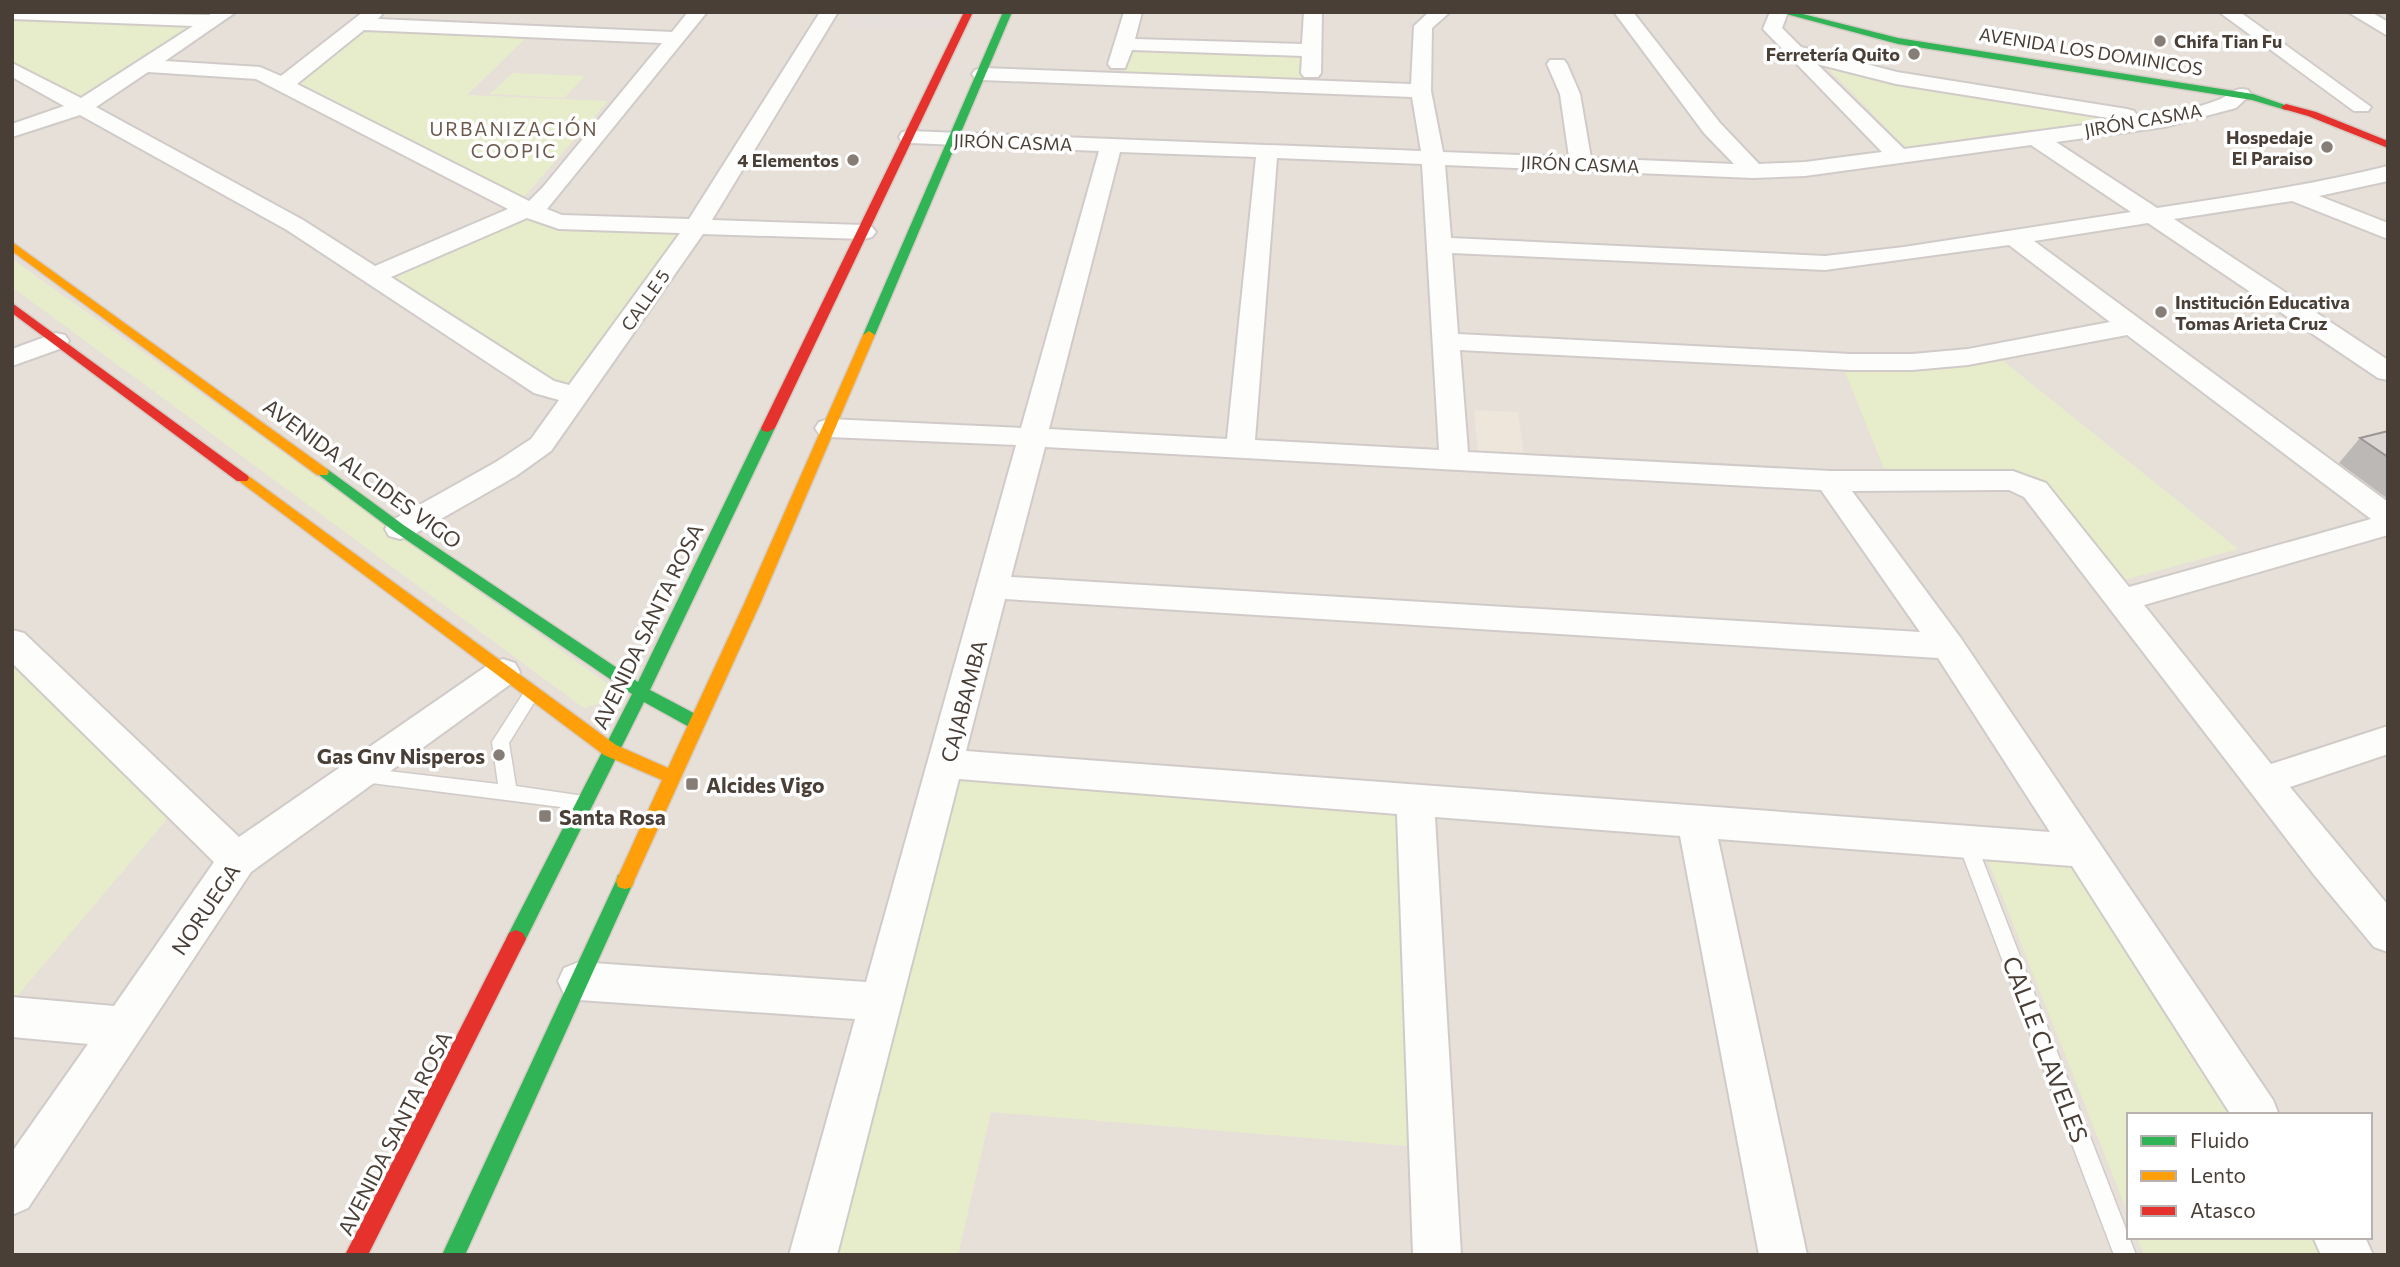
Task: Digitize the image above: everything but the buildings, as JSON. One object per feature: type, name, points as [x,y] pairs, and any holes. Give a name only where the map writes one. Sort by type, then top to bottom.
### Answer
[{"type":"main road","name":"AVENIDA SANTA ROSA","points":[[356,1255],[641,692],[969,12]]},
{"type":"main road","points":[[453,1255],[829,428],[1008,12]]},
{"type":"main road","name":"AVENIDA LOS DOMINICOS","points":[[1781,12],[1874,36],[1959,50],[2246,84],[2296,108],[2388,145]]},
{"type":"main road","name":"AVENIDA LOS DOMINICOS","points":[[1807,12],[1892,33],[2250,88],[2306,104],[2388,135]]},
{"type":"main road","points":[[1850,12],[1899,24]]},
{"type":"main road","points":[[1959,50],[2001,50]]},
{"type":"main road","points":[[2301,86],[2368,112]]},
{"type":"main road","points":[[2322,99],[2368,112]]},
{"type":"main road","name":"AVENIDA ALCIDES VIGO","points":[[12,245],[400,528],[641,692],[697,723]]},
{"type":"main road","points":[[12,307],[610,750],[672,777]]},
{"type":"street","points":[[372,276],[529,210],[551,192],[698,12]]},
{"type":"street","name":"CALLE 5","points":[[400,528],[541,445],[697,226],[829,12]]},
{"type":"street","points":[[1114,79],[1133,12]]},
{"type":"street","points":[[1310,87],[1312,12]]},
{"type":"street","points":[[1441,12],[1423,26],[1421,91],[1433,158],[1454,460]]},
{"type":"street","points":[[1623,12],[1712,128],[1753,171]]},
{"type":"street","points":[[1781,12],[1772,29],[1898,156]]},
{"type":"street","points":[[2228,12],[2368,112]]},
{"type":"street","points":[[2357,12],[2386,27]]},
{"type":"street","points":[[12,13],[220,17]]},
{"type":"street","points":[[12,131],[80,108],[220,17]]},
{"type":"street","points":[[285,83],[368,18],[676,38]]},
{"type":"street","points":[[1124,44],[1311,50]]},
{"type":"street","points":[[1796,52],[1896,78],[2164,121]]},
{"type":"street","points":[[1557,64],[1570,94],[1581,164]]},
{"type":"street","points":[[145,66],[260,73],[285,83],[529,210],[559,222],[864,232]]},
{"type":"street","points":[[12,69],[295,225],[544,387],[576,396]]},
{"type":"street","points":[[982,75],[1421,91]]},
{"type":"street","name":"JIRÓN CASMA","points":[[910,137],[1753,171],[1805,169],[2164,121],[2229,104],[2246,84]]},
{"type":"street","points":[[2035,138],[2155,215],[2388,372]]},
{"type":"street","name":"CAJABAMBA","points":[[813,1255],[1111,146]]},
{"type":"street","points":[[1240,448],[1267,152]]},
{"type":"street","points":[[1439,244],[1825,263],[2155,215],[2304,199],[2388,173]]},
{"type":"street","points":[[2304,199],[2388,232]]},
{"type":"street","points":[[2304,199],[2322,216],[2388,257]]},
{"type":"street","points":[[2013,237],[2388,517]]},
{"type":"street","points":[[1446,341],[1851,362],[1912,362],[1968,357],[2132,326]]},
{"type":"street","points":[[12,358],[56,341]]},
{"type":"street","points":[[829,428],[1830,481],[1998,480],[2026,485],[2035,489],[2263,781],[2388,934]]},
{"type":"street","points":[[1830,481],[1948,646],[2256,1113]]},
{"type":"street","points":[[2122,600],[2388,525]]},
{"type":"street","points":[[993,587],[1948,646]]},
{"type":"street","points":[[12,642],[237,860]]},
{"type":"street","name":"NORUEGA","points":[[12,1192],[237,860],[357,774],[517,683]]},
{"type":"street","points":[[2263,781],[2388,740]]},
{"type":"street","points":[[947,764],[2083,851]]},
{"type":"street","points":[[1415,800],[1437,1255]]},
{"type":"street","points":[[1696,822],[1783,1255]]},
{"type":"street","points":[[579,981],[882,1002]]},
{"type":"street","points":[[12,1017],[125,1027]]},
{"type":"street","points":[[2338,1239],[2349,1255]]},
{"type":"lane","points":[[508,792],[500,742],[517,683]]},
{"type":"lane","points":[[357,774],[584,803]]},
{"type":"lane","name":"CALLE CLAVELES","points":[[1967,843],[2125,1255]]},
{"type":"shaded area","points":[[12,12],[2388,12],[2388,1255],[12,1255]]},
{"type":"shaded area","points":[[853,16],[949,18],[943,30],[845,28]]},
{"type":"shaded area","points":[[1474,410],[1518,412],[1524,455],[1478,453]]},
{"type":"green space","points":[[12,19],[197,24],[80,99],[12,63]]},
{"type":"green space","points":[[364,30],[528,36],[467,95],[608,101],[523,198],[298,83]]},
{"type":"green space","points":[[1131,47],[1303,53],[1303,83],[1123,76]]},
{"type":"green space","points":[[1822,62],[2127,118],[1907,149]]},
{"type":"green space","points":[[513,73],[585,76],[564,98],[490,94]]},
{"type":"green space","points":[[526,213],[683,228],[575,393],[546,384],[381,276]]},
{"type":"green space","points":[[12,259],[612,687],[608,701],[584,708],[12,287]]},
{"type":"green space","points":[[2003,361],[2238,549],[2120,581],[2038,477],[1885,471],[1845,372]]},
{"type":"green space","points":[[12,659],[168,818],[12,1002]]},
{"type":"green space","points":[[947,764],[1415,800],[1432,1148],[991,1112],[958,1255],[813,1255]]},
{"type":"green space","points":[[1987,858],[2076,863],[2236,1113],[2127,1113],[2127,1211]]},
{"type":"green space","points":[[2138,1239],[2316,1239],[2326,1255],[2144,1255]]},
{"type":"traffic: fast","points":[[869,335],[1008,12]]},
{"type":"traffic: fast","points":[[1783,12],[1898,41],[2253,97],[2286,107]]},
{"type":"traffic: fast","points":[[516,939],[641,692],[768,428]]},
{"type":"traffic: fast","points":[[322,472],[400,529],[641,692],[697,723]]},
{"type":"traffic: fast","points":[[453,1255],[625,881]]},
{"type":"traffic: slow","points":[[12,245],[322,472]]},
{"type":"traffic: slow","points":[[625,881],[752,604],[869,335]]},
{"type":"traffic: slow","points":[[242,478],[610,750],[672,777]]},
{"type":"traffic: jam","points":[[768,428],[969,12]]},
{"type":"traffic: jam","points":[[2286,107],[2312,114],[2388,145]]},
{"type":"traffic: jam","points":[[12,307],[242,478]]},
{"type":"traffic: jam","points":[[356,1255],[516,939]]},
{"type":"place","name":"Chifa Tian Fu","points":[[2160,41]]},
{"type":"place","name":"Ferretería Quito","points":[[1914,54]]},
{"type":"place","name":"Hospedaje El Paraiso","points":[[2327,147]]},
{"type":"place","name":"4 Elementos","points":[[853,160]]},
{"type":"place","name":"Institución Educativa Tomas Arieta Cruz","points":[[2161,312]]},
{"type":"place","name":"Gas Gnv Nisperos","points":[[499,755]]},
{"type":"place","name":"Alcides Vigo","points":[[692,784]]},
{"type":"place","name":"Santa Rosa","points":[[545,816]]},
{"type":"district","name":"URBANIZACIÓN COOPIC","points":[[514,139]]}]
